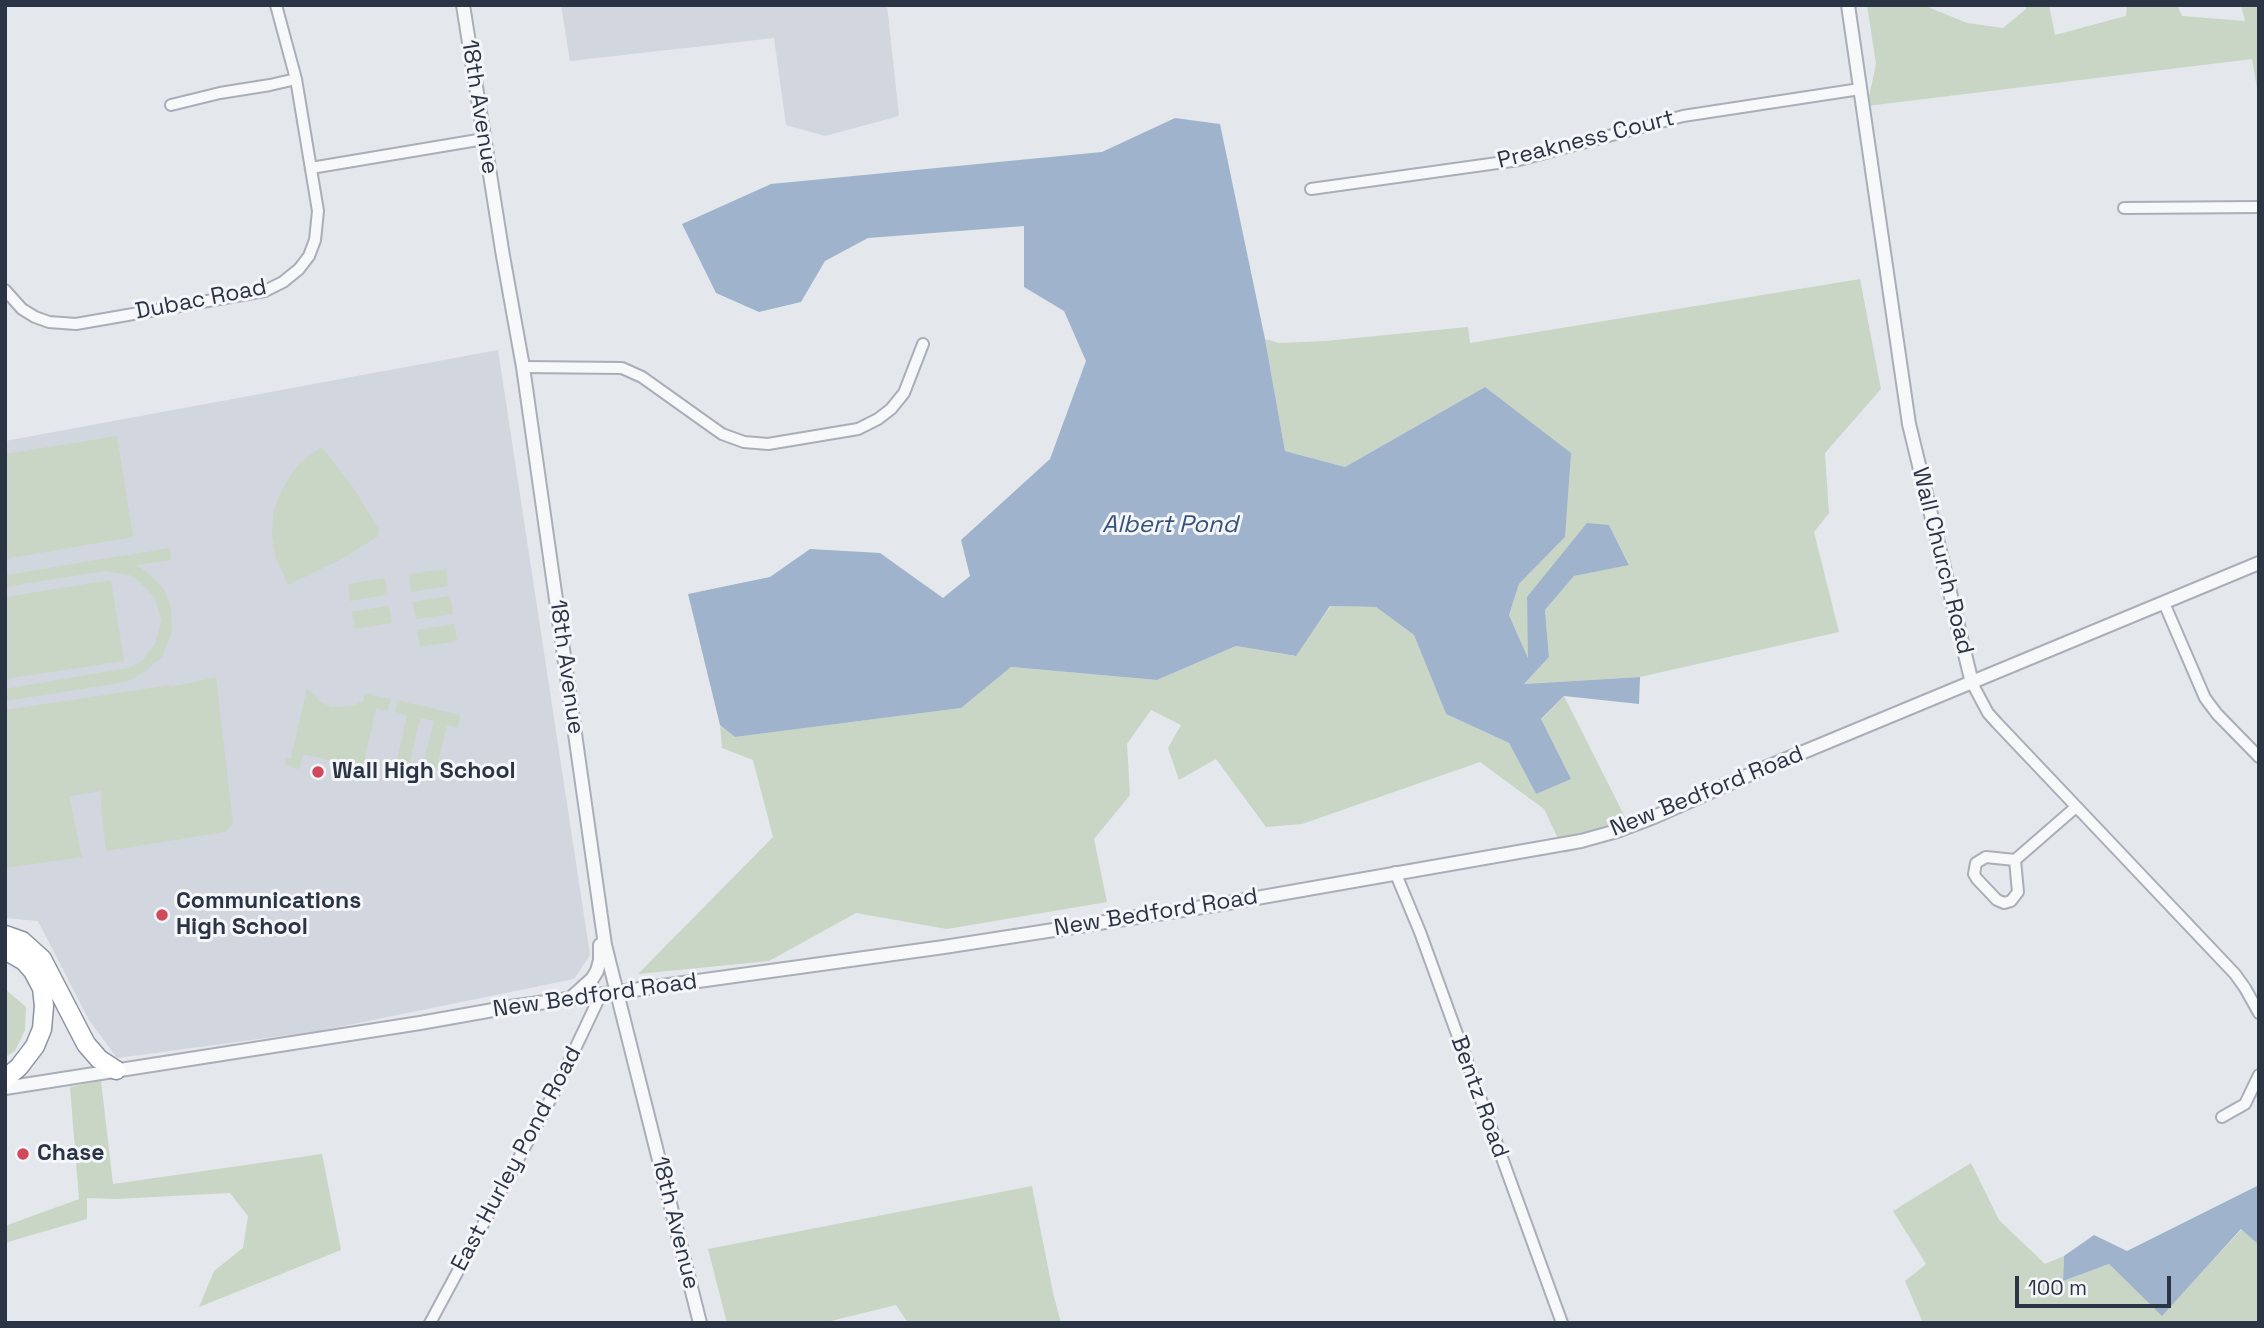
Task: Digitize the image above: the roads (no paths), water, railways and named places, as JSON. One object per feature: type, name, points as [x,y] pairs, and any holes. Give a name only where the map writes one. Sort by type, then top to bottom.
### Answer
[{"type":"highway","points":[[5,935],[22,941],[43,959],[86,1044],[99,1059],[116,1070]]},
{"type":"highway","points":[[5,950],[24,961],[33,971],[42,988],[44,1006],[42,1029],[35,1046],[19,1067],[5,1079]]},
{"type":"street","name":"Dubac Road","points":[[5,290],[14,301],[35,317],[63,324],[101,320],[270,289],[299,269],[309,256],[315,240],[318,211],[296,79],[276,5]]},
{"type":"street","name":"18th Avenue","points":[[463,5],[523,367],[605,945],[700,1323]]},
{"type":"street","name":"Wall Church Road","points":[[1847,5],[1909,424],[1972,683],[1989,713],[2235,974],[2259,1013]]},
{"type":"street","points":[[171,105],[296,79]]},
{"type":"street","name":"Preakness Court","points":[[1311,189],[1519,159],[1683,116],[1860,89]]},
{"type":"street","points":[[311,168],[484,139]]},
{"type":"street","points":[[2124,208],[2259,207]]},
{"type":"street","points":[[523,367],[622,368],[642,377],[722,434],[744,442],[768,444],[858,429],[878,419],[891,409],[904,393],[923,344]]},
{"type":"street","name":"New Bedford Road","points":[[5,1088],[571,998],[617,994],[944,947],[1228,903],[1581,841],[1617,831],[2259,563]]},
{"type":"street","points":[[2164,603],[2205,698],[2259,757]]},
{"type":"street","points":[[2015,860],[2018,892],[2011,901],[2004,903],[1997,900],[1977,879],[1976,863],[1986,857],[2015,860],[2076,807]]},
{"type":"street","name":"Bentz Road","points":[[1395,872],[1420,932],[1562,1323]]},
{"type":"street","points":[[571,998],[592,979],[600,960],[597,899]]},
{"type":"street","name":"East Hurley Pond Road","points":[[430,1323],[556,1089],[601,994]]},
{"type":"street","points":[[2222,1117],[2245,1104],[2259,1075]]},
{"type":"water","name":"Albert Pond","points":[[1175,118],[1220,124],[1265,339],[1285,451],[1345,467],[1485,387],[1571,453],[1565,537],[1519,584],[1509,615],[1528,658],[1527,597],[1587,523],[1609,525],[1629,565],[1574,576],[1545,610],[1549,657],[1524,684],[1640,677],[1639,704],[1564,696],[1541,719],[1571,779],[1536,794],[1509,743],[1446,714],[1414,635],[1376,607],[1330,606],[1296,656],[1236,646],[1157,680],[1011,667],[961,708],[735,737],[720,725],[688,594],[770,577],[810,549],[880,553],[943,598],[970,576],[961,540],[1050,459],[1086,361],[1064,311],[1024,287],[1024,226],[868,238],[825,261],[801,302],[759,312],[716,293],[682,224],[771,184],[1102,152]]},
{"type":"water","points":[[2259,1185],[2259,1245],[2241,1229],[2162,1316],[2109,1264],[2063,1281],[2064,1256],[2094,1235],[2127,1251]]},
{"type":"place","name":"Wall High School","points":[[318,772]]},
{"type":"place","name":"Communications High School","points":[[162,915]]},
{"type":"place","name":"Chase","points":[[23,1154]]}]
